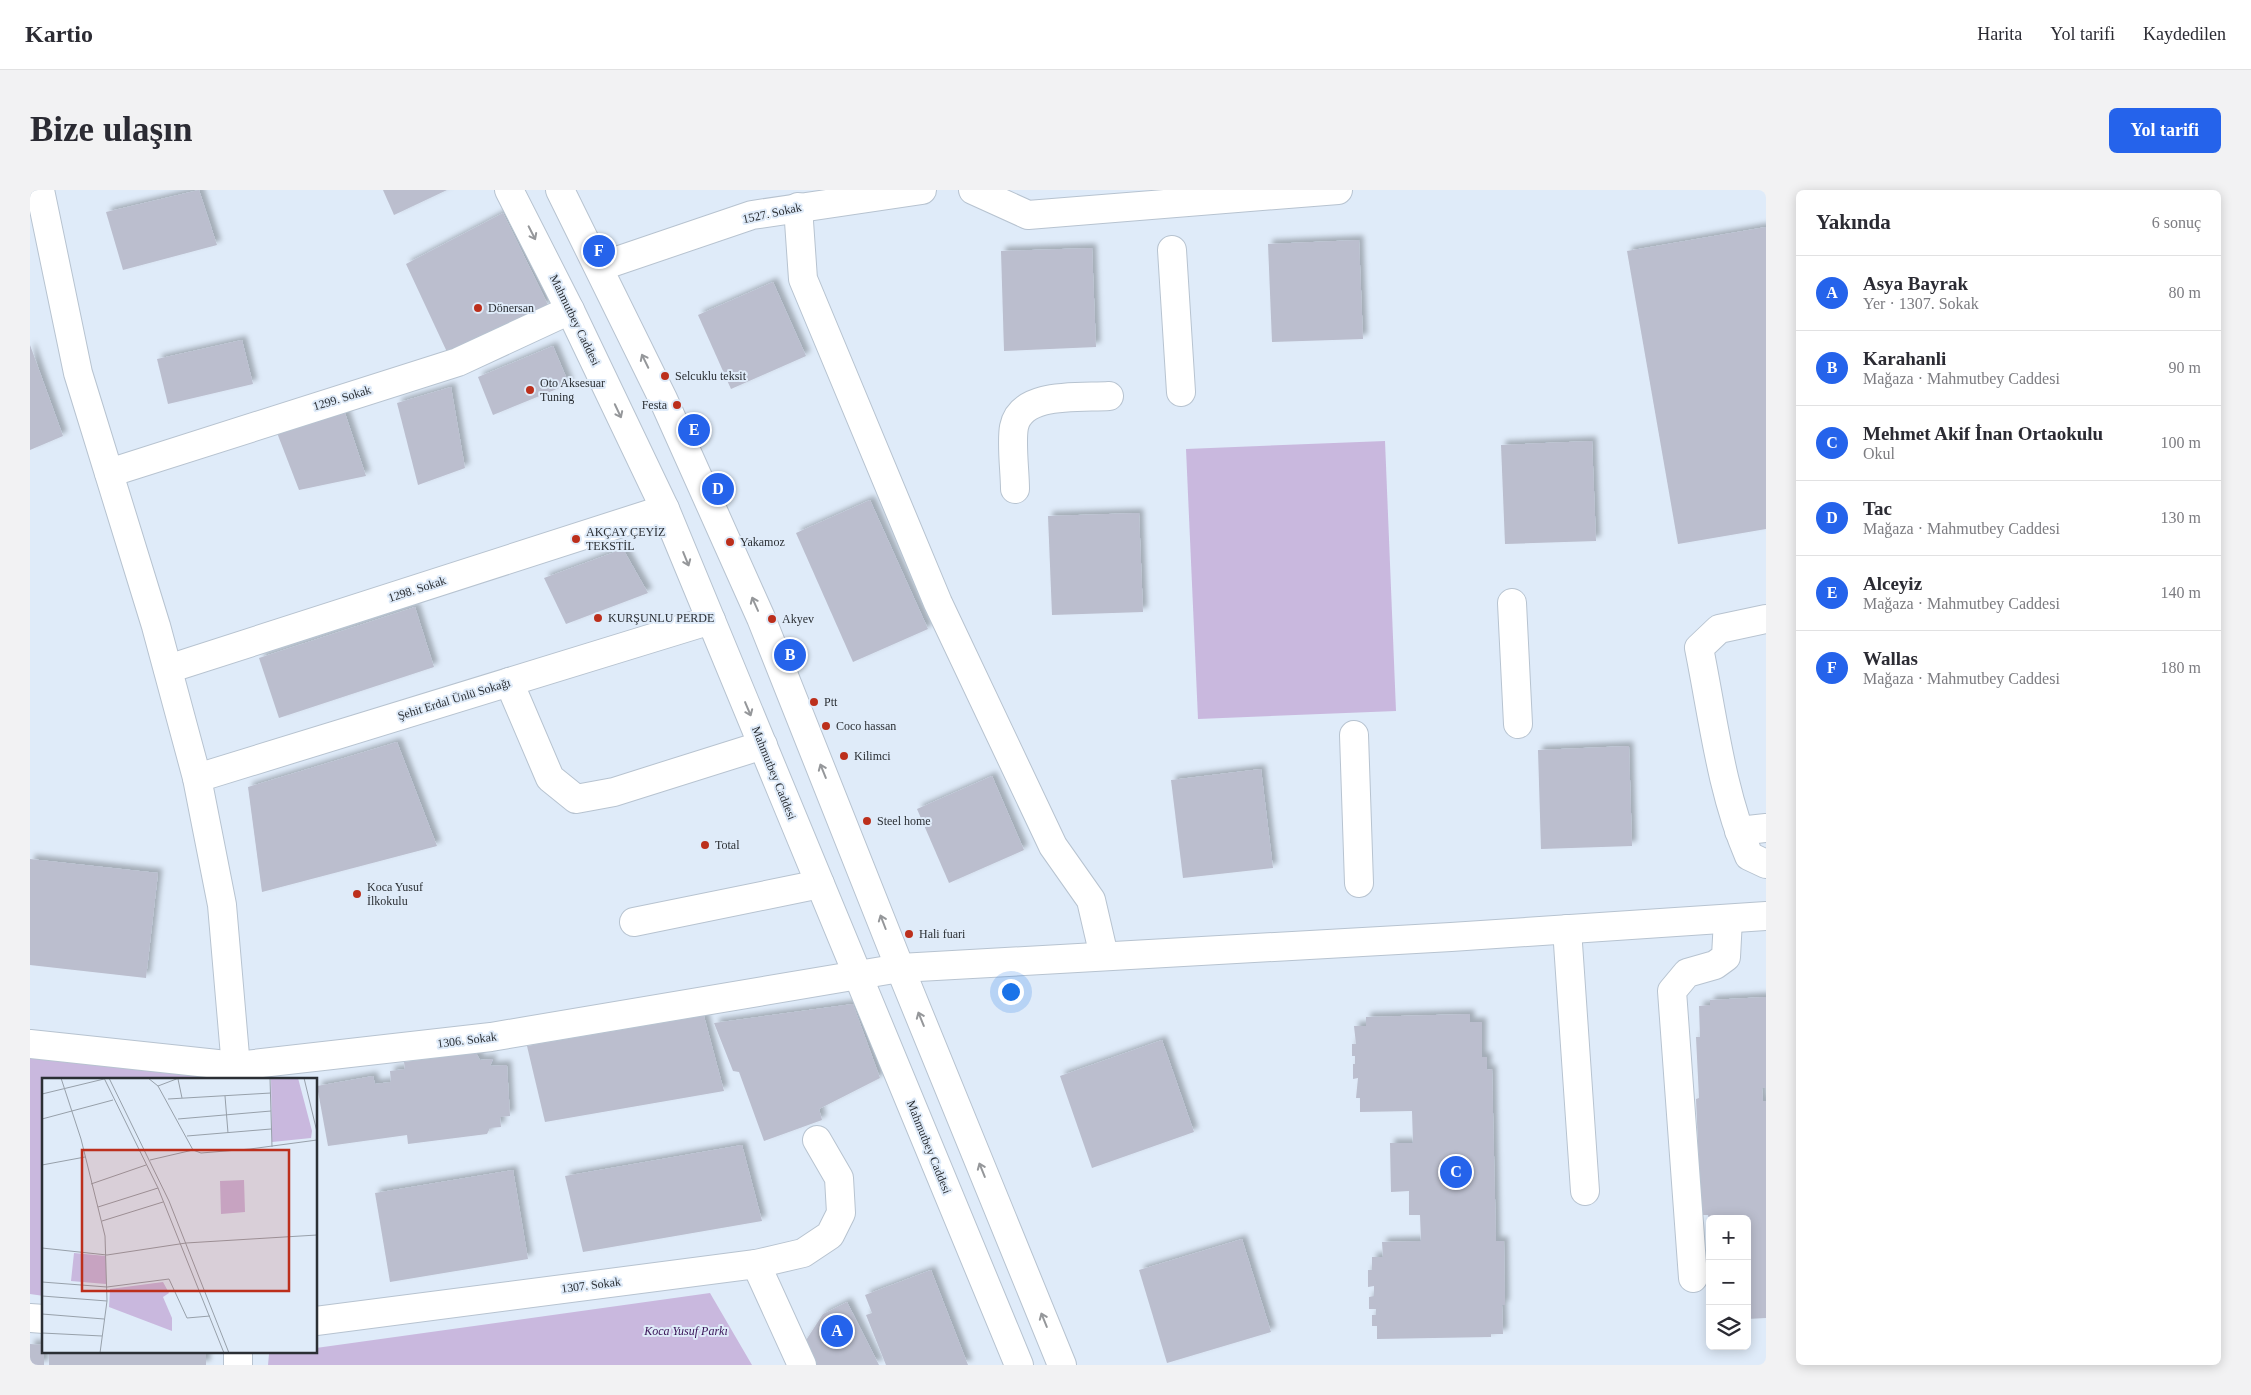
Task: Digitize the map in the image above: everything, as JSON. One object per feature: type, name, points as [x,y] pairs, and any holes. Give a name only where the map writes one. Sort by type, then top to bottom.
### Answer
[{"type":"street","points":[[40,190],[41,251],[168,669],[198,778],[222,905],[237,1073]]},
{"type":"street","name":"Mahmutbey Caddesi","points":[[510,190],[570,310],[665,509],[1019,1365]]},
{"type":"street","points":[[560,190],[663,399],[762,618],[900,968],[1062,1365]]},
{"type":"street","name":"1527. Sokak","points":[[599,267],[752,215],[922,190]]},
{"type":"street","points":[[974,190],[1028,215],[1338,190]]},
{"type":"street","points":[[798,207],[803,279],[938,603],[1053,846],[1091,900],[1104,956]]},
{"type":"street","points":[[1172,250],[1181,392]]},
{"type":"street","name":"1299. Sokak","points":[[109,473],[458,362],[570,310]]},
{"type":"street","points":[[1015,489],[1014,426],[1025,408],[1045,399],[1109,396]]},
{"type":"street","name":"1298. Sokak","points":[[168,669],[665,509]]},
{"type":"street","points":[[1512,603],[1518,724]]},
{"type":"street","name":"Şehit Erdal Ünlü Sokağı","points":[[198,778],[711,620]]},
{"type":"street","points":[[1766,621],[1719,629],[1699,648],[1721,760],[1739,831],[1749,856],[1766,864]]},
{"type":"street","points":[[509,682],[550,778],[576,799],[614,792],[763,745]]},
{"type":"street","points":[[1354,735],[1359,883]]},
{"type":"street","points":[[1739,831],[1766,828]]},
{"type":"street","points":[[634,922],[820,884]]},
{"type":"street","name":"1306. Sokak","points":[[30,1044],[237,1073],[491,1037],[900,968],[1766,916]]},
{"type":"street","points":[[1693,1278],[1672,991],[1687,973],[1715,965],[1726,957],[1728,919]]},
{"type":"street","points":[[1567,929],[1585,1191]]},
{"type":"street","name":"1307. Sokak","points":[[318,1321],[756,1264],[803,1253],[830,1235],[841,1213],[839,1178],[817,1140]]},
{"type":"street","points":[[756,1264],[802,1365]]},
{"type":"street","points":[[238,1352],[238,1365]]},
{"type":"green space","points":[[1385,441],[1396,711],[1198,719],[1186,449]]},
{"type":"green space","points":[[30,1054],[225,1078],[42,1078],[42,1296],[30,1294]]},
{"type":"green space","name":"Koca Yusuf Parkı","points":[[710,1293],[752,1365],[268,1365],[269,1354],[318,1352],[318,1348]]},
{"type":"building","points":[[199,190],[217,245],[123,270],[106,212]]},
{"type":"building","points":[[383,190],[447,190],[394,215]]},
{"type":"building","points":[[503,213],[548,305],[447,352],[406,264]]},
{"type":"building","points":[[1766,227],[1766,529],[1678,544],[1627,251]]},
{"type":"building","points":[[1359,240],[1363,339],[1272,342],[1268,244]]},
{"type":"building","points":[[1092,248],[1096,347],[1004,351],[1001,251]]},
{"type":"building","points":[[773,282],[806,356],[731,389],[698,315]]},
{"type":"building","points":[[242,340],[253,384],[168,404],[157,359]]},
{"type":"building","points":[[30,345],[63,436],[30,450]]},
{"type":"building","points":[[553,346],[569,384],[493,415],[478,377]]},
{"type":"building","points":[[451,387],[465,468],[418,485],[397,403]]},
{"type":"building","points":[[342,404],[366,476],[299,490],[274,425]]},
{"type":"building","points":[[1592,441],[1596,541],[1505,544],[1501,445]]},
{"type":"building","points":[[870,500],[928,629],[853,662],[796,533]]},
{"type":"building","points":[[1139,513],[1143,612],[1052,615],[1048,516]]},
{"type":"building","points":[[623,549],[648,593],[566,624],[544,578]]},
{"type":"building","points":[[415,607],[434,667],[279,718],[259,658]]},
{"type":"building","points":[[397,742],[437,846],[262,892],[248,787]]},
{"type":"building","points":[[1629,746],[1632,846],[1541,849],[1538,750]]},
{"type":"building","points":[[1261,769],[1273,868],[1183,878],[1171,780]]},
{"type":"building","points":[[992,776],[1024,850],[949,883],[917,809]]},
{"type":"building","points":[[30,859],[158,873],[146,978],[30,965]]},
{"type":"building","points":[[1766,997],[1766,1088],[1762,1088],[1763,1101],[1766,1101],[1766,1318],[1751,1319],[1751,1215],[1701,1215],[1696,1099],[1699,1098],[1696,1037],[1700,1037],[1699,1006],[1710,1005],[1710,1000]]},
{"type":"building","points":[[853,1004],[880,1078],[819,1109],[822,1120],[764,1141],[739,1072],[733,1071],[714,1023]]},
{"type":"building","points":[[1470,1014],[1470,1022],[1482,1022],[1482,1057],[1487,1057],[1487,1070],[1492,1069],[1496,1241],[1504,1241],[1505,1305],[1502,1305],[1503,1334],[1491,1334],[1491,1337],[1377,1339],[1377,1326],[1372,1326],[1372,1315],[1376,1315],[1376,1309],[1369,1309],[1369,1297],[1374,1296],[1374,1286],[1368,1287],[1368,1270],[1372,1270],[1372,1257],[1383,1257],[1382,1242],[1421,1241],[1420,1215],[1409,1215],[1409,1191],[1391,1192],[1390,1143],[1413,1143],[1412,1111],[1360,1112],[1360,1098],[1356,1098],[1358,1078],[1353,1079],[1355,1056],[1352,1056],[1352,1044],[1356,1044],[1354,1026],[1366,1026],[1366,1017]]},
{"type":"building","points":[[704,1016],[724,1091],[545,1122],[527,1046]]},
{"type":"building","points":[[1162,1040],[1194,1132],[1092,1168],[1060,1076]]},
{"type":"building","points":[[476,1053],[480,1060],[493,1059],[490,1066],[507,1065],[510,1116],[500,1117],[501,1127],[490,1128],[487,1134],[408,1144],[407,1135],[328,1146],[318,1086],[373,1076],[375,1084],[391,1082],[390,1071],[405,1069],[404,1062]]},
{"type":"building","points":[[742,1145],[762,1221],[583,1252],[565,1176]]},
{"type":"building","points":[[513,1170],[528,1259],[390,1282],[375,1193]]},
{"type":"building","points":[[1242,1239],[1271,1332],[1167,1363],[1139,1270]]},
{"type":"building","points":[[931,1270],[968,1365],[886,1365],[866,1315],[872,1313],[865,1295]]},
{"type":"building","points":[[847,1302],[879,1365],[805,1365],[801,1348],[823,1314]]},
{"type":"building","points":[[30,1344],[42,1345],[44,1365],[30,1365]]},
{"type":"building","points":[[49,1352],[206,1352],[206,1365],[49,1365]]},
{"type":"place","name":"Wallas","points":[[599,251]]},
{"type":"place","name":"Dönersan","points":[[478,308]]},
{"type":"place","name":"Selcuklu teksit","points":[[665,376]]},
{"type":"place","name":"Oto Aksesuar Tuning","points":[[530,390]]},
{"type":"place","name":"Festa","points":[[677,405]]},
{"type":"place","name":"Alceyiz","points":[[694,430]]},
{"type":"place","name":"Tac","points":[[718,489]]},
{"type":"place","name":"AKÇAY ÇEYİZ TEKSTİL","points":[[576,539]]},
{"type":"place","name":"Yakamoz","points":[[730,542]]},
{"type":"place","name":"KURŞUNLU PERDE","points":[[598,618]]},
{"type":"place","name":"Akyev","points":[[772,619]]},
{"type":"place","name":"Karahanli","points":[[790,655]]},
{"type":"place","name":"Ptt","points":[[814,702]]},
{"type":"place","name":"Coco hassan","points":[[826,726]]},
{"type":"place","name":"Kilimci","points":[[844,756]]},
{"type":"place","name":"Steel home","points":[[867,821]]},
{"type":"place","name":"Total","points":[[705,845]]},
{"type":"place","name":"Koca Yusuf İlkokulu","points":[[357,894]]},
{"type":"place","name":"Hali fuari","points":[[909,934]]},
{"type":"place","name":"Mehmet Akif İnan Ortaokulu","points":[[1456,1172]]},
{"type":"place","name":"Asya Bayrak","points":[[837,1331]]}]
